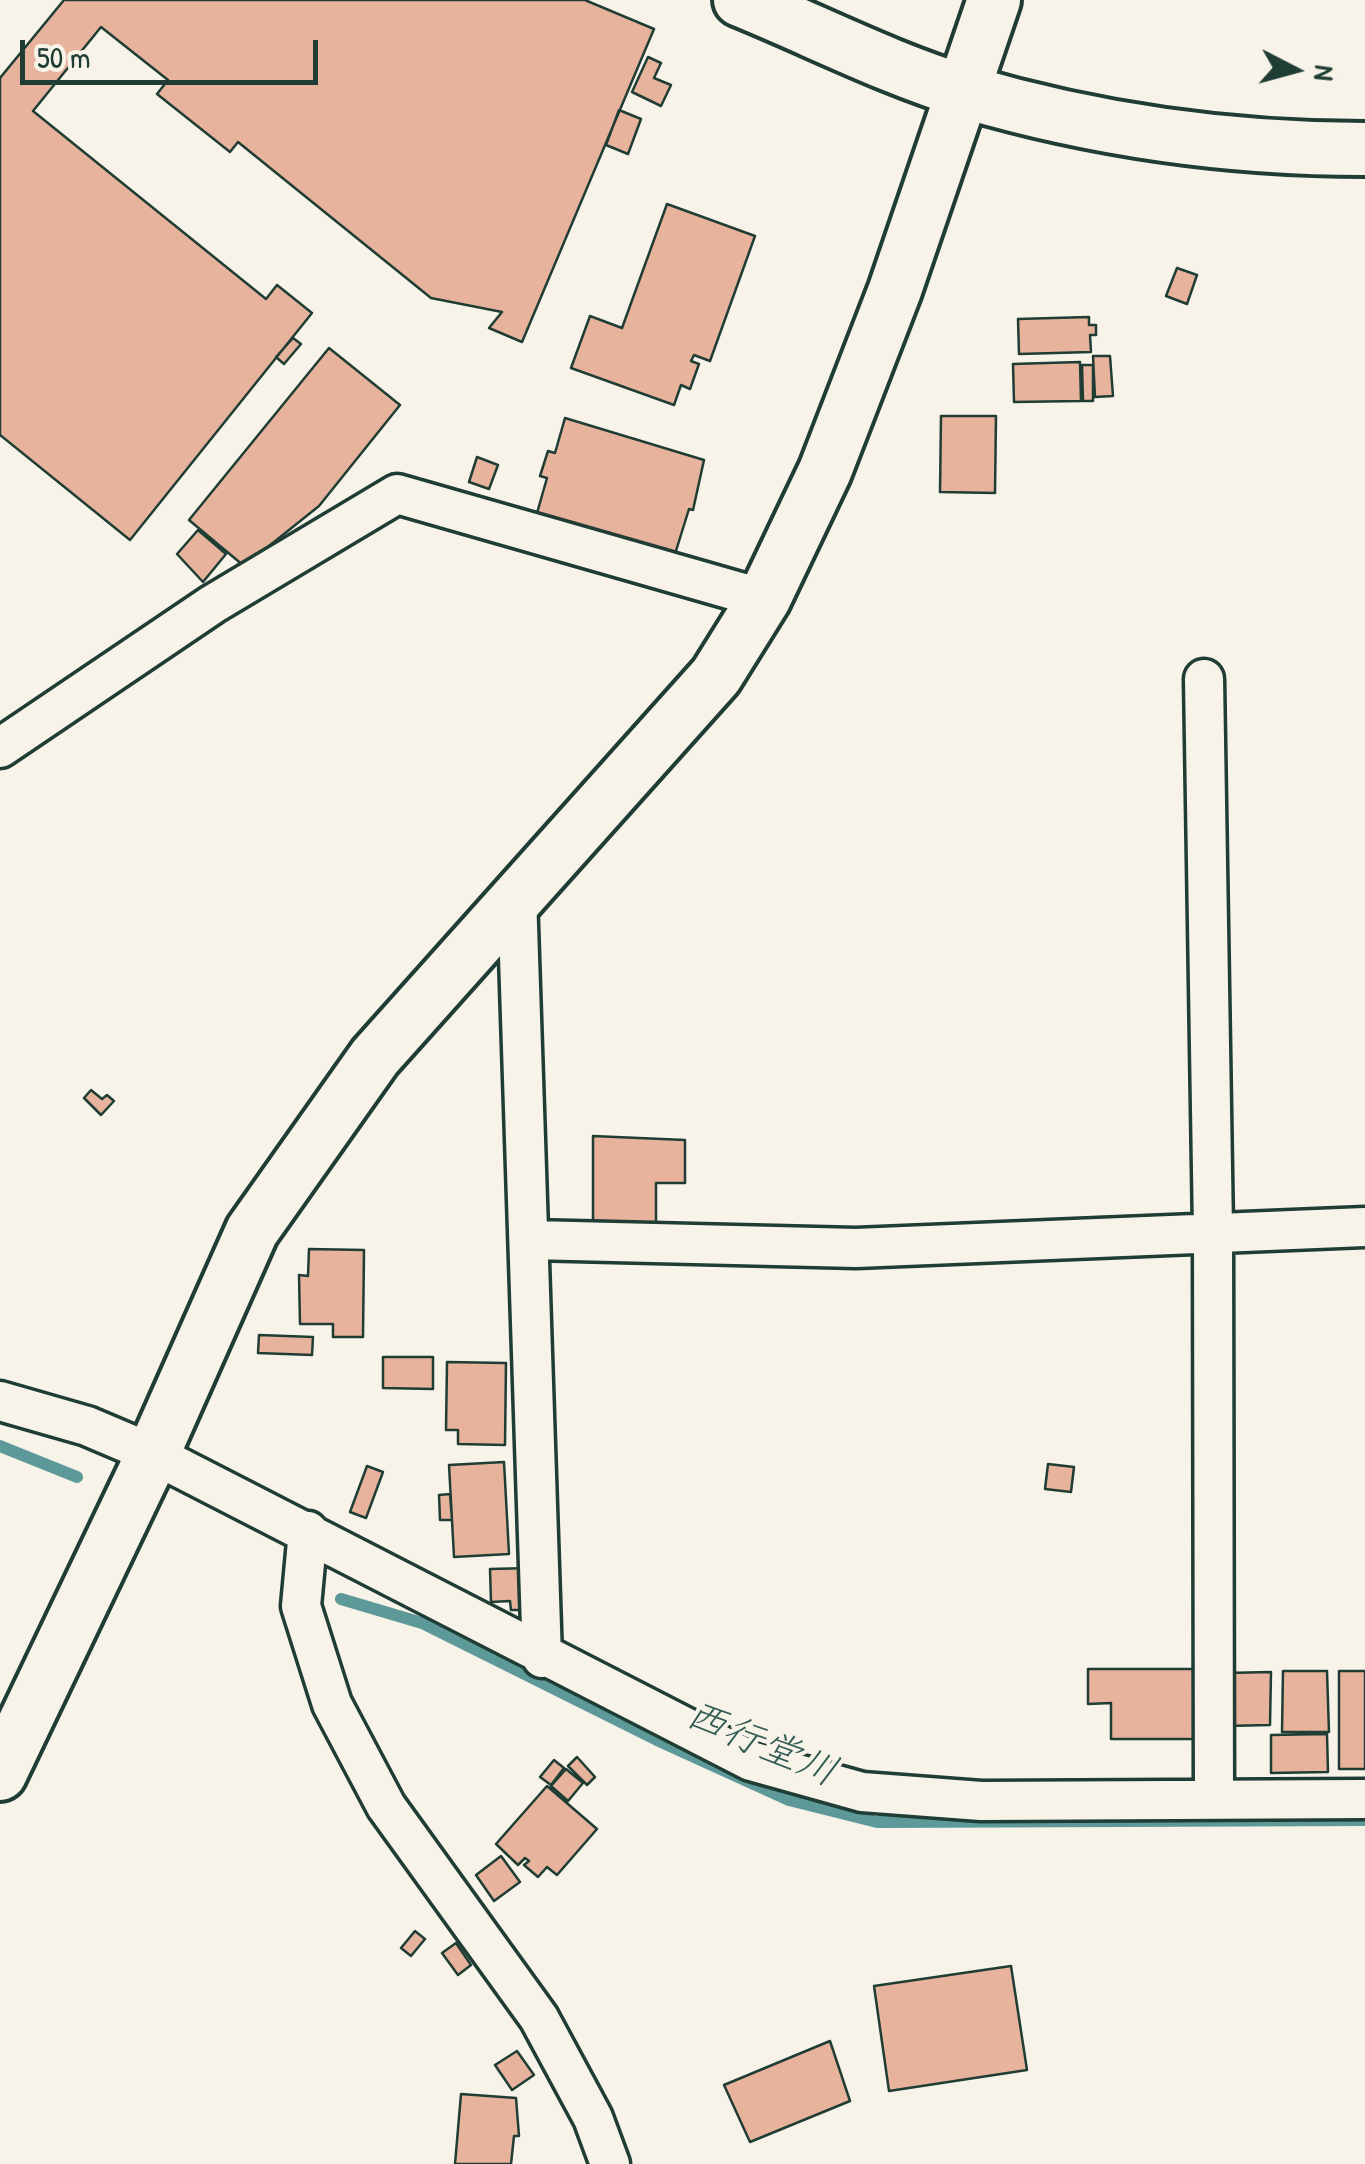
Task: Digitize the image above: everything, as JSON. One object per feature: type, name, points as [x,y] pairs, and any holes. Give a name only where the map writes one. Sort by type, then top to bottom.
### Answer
[{"type":"street","points":[[740,0],[963,91],[1102,126],[1285,149],[1365,149]]},
{"type":"street","points":[[0,1774],[153,1454],[252,1231],[376,1058],[716,676],[764,600],[825,471],[895,290],[994,0]]},
{"type":"street","points":[[0,748],[213,604],[397,494],[764,600]]},
{"type":"street","points":[[1204,680],[1213,1230],[1214,1800]]},
{"type":"street","points":[[518,895],[532,1240],[542,1658]]},
{"type":"street","points":[[532,1240],[856,1248],[1213,1230],[1365,1227]]},
{"type":"street","points":[[0,1401],[87,1426],[153,1454],[307,1548],[750,1761],[862,1792],[981,1801],[1365,1799]]},
{"type":"street","points":[[307,1548],[300,1606],[332,1704],[386,1806],[539,2018],[593,2118],[610,2164]]},
{"type":"building","points":[[64,0],[585,0],[654,29],[522,342],[489,328],[502,312],[431,298],[238,142],[230,152],[157,94],[168,80],[101,27],[33,111],[266,299],[277,285],[312,313],[130,540],[0,435],[0,78]]},
{"type":"building","points":[[648,57],[661,63],[654,78],[671,85],[661,106],[632,92]]},
{"type":"building","points":[[619,110],[641,119],[628,154],[606,145]]},
{"type":"building","points":[[667,204],[755,236],[710,361],[694,355],[691,361],[699,364],[690,389],[681,385],[674,405],[571,368],[590,316],[622,328]]},
{"type":"building","points":[[1177,268],[1197,275],[1187,304],[1166,296]]},
{"type":"building","points":[[1089,317],[1089,325],[1096,325],[1096,335],[1090,335],[1091,352],[1019,354],[1018,319]]},
{"type":"building","points":[[293,338],[301,344],[284,364],[276,357]]},
{"type":"building","points":[[329,348],[400,405],[319,506],[244,566],[189,520]]},
{"type":"building","points":[[1093,356],[1110,356],[1113,396],[1095,397]]},
{"type":"building","points":[[1080,362],[1081,401],[1014,402],[1013,364]]},
{"type":"building","points":[[1082,365],[1093,365],[1093,401],[1083,401]]},
{"type":"building","points":[[941,416],[996,416],[995,493],[940,492]]},
{"type":"building","points":[[565,418],[704,460],[693,510],[689,509],[675,554],[537,513],[547,478],[540,476],[548,451],[555,453]]},
{"type":"building","points":[[477,457],[498,465],[489,489],[469,482]]},
{"type":"building","points":[[198,530],[226,554],[203,582],[177,554]]},
{"type":"building","points":[[91,1090],[102,1099],[107,1095],[114,1101],[101,1115],[84,1098]]},
{"type":"building","points":[[593,1136],[685,1140],[685,1183],[656,1183],[656,1224],[593,1224]]},
{"type":"building","points":[[309,1249],[364,1250],[363,1337],[333,1337],[333,1324],[300,1324],[299,1275],[308,1276]]},
{"type":"building","points":[[259,1335],[313,1337],[312,1355],[258,1353]]},
{"type":"building","points":[[383,1357],[433,1357],[433,1389],[383,1388]]},
{"type":"building","points":[[447,1362],[506,1363],[505,1445],[458,1444],[458,1430],[446,1430]]},
{"type":"building","points":[[504,1462],[509,1554],[454,1557],[449,1465]]},
{"type":"building","points":[[1048,1464],[1074,1467],[1071,1492],[1045,1489]]},
{"type":"building","points":[[367,1466],[383,1472],[366,1518],[350,1512]]},
{"type":"building","points":[[450,1494],[452,1520],[440,1520],[439,1495]]},
{"type":"building","points":[[531,1568],[532,1610],[511,1610],[510,1601],[491,1602],[490,1569]]},
{"type":"building","points":[[1088,1669],[1198,1669],[1199,1739],[1111,1739],[1111,1703],[1088,1704]]},
{"type":"building","points":[[1283,1671],[1327,1671],[1329,1732],[1282,1732]]},
{"type":"building","points":[[1339,1671],[1365,1671],[1365,1769],[1339,1769]]},
{"type":"building","points":[[1271,1672],[1270,1725],[1225,1726],[1225,1673]]},
{"type":"building","points":[[1327,1734],[1328,1772],[1271,1773],[1271,1735]]},
{"type":"building","points":[[577,1757],[595,1777],[587,1785],[568,1766]]},
{"type":"building","points":[[554,1760],[564,1768],[551,1785],[540,1777]]},
{"type":"building","points":[[566,1769],[583,1783],[568,1801],[551,1786]]},
{"type":"building","points":[[547,1786],[597,1829],[557,1875],[547,1867],[538,1877],[524,1865],[529,1861],[525,1858],[518,1865],[496,1844]]},
{"type":"building","points":[[501,1856],[520,1882],[494,1901],[476,1875]]},
{"type":"building","points":[[415,1931],[425,1939],[411,1956],[401,1948]]},
{"type":"building","points":[[456,1943],[471,1965],[458,1975],[442,1953]]},
{"type":"building","points":[[1011,1966],[1027,2070],[889,2091],[874,1986]]},
{"type":"building","points":[[830,2041],[850,2101],[750,2142],[724,2085]]},
{"type":"building","points":[[517,2051],[534,2075],[512,2090],[495,2065]]},
{"type":"building","points":[[461,2094],[516,2098],[519,2136],[514,2136],[511,2164],[455,2164]]},
{"type":"waterway","name":"西行堂川","points":[[0,1446],[77,1477]]},
{"type":"waterway","name":"西行堂川","points":[[341,1599],[422,1623],[657,1740],[789,1800],[877,1822],[1365,1820]]}]
